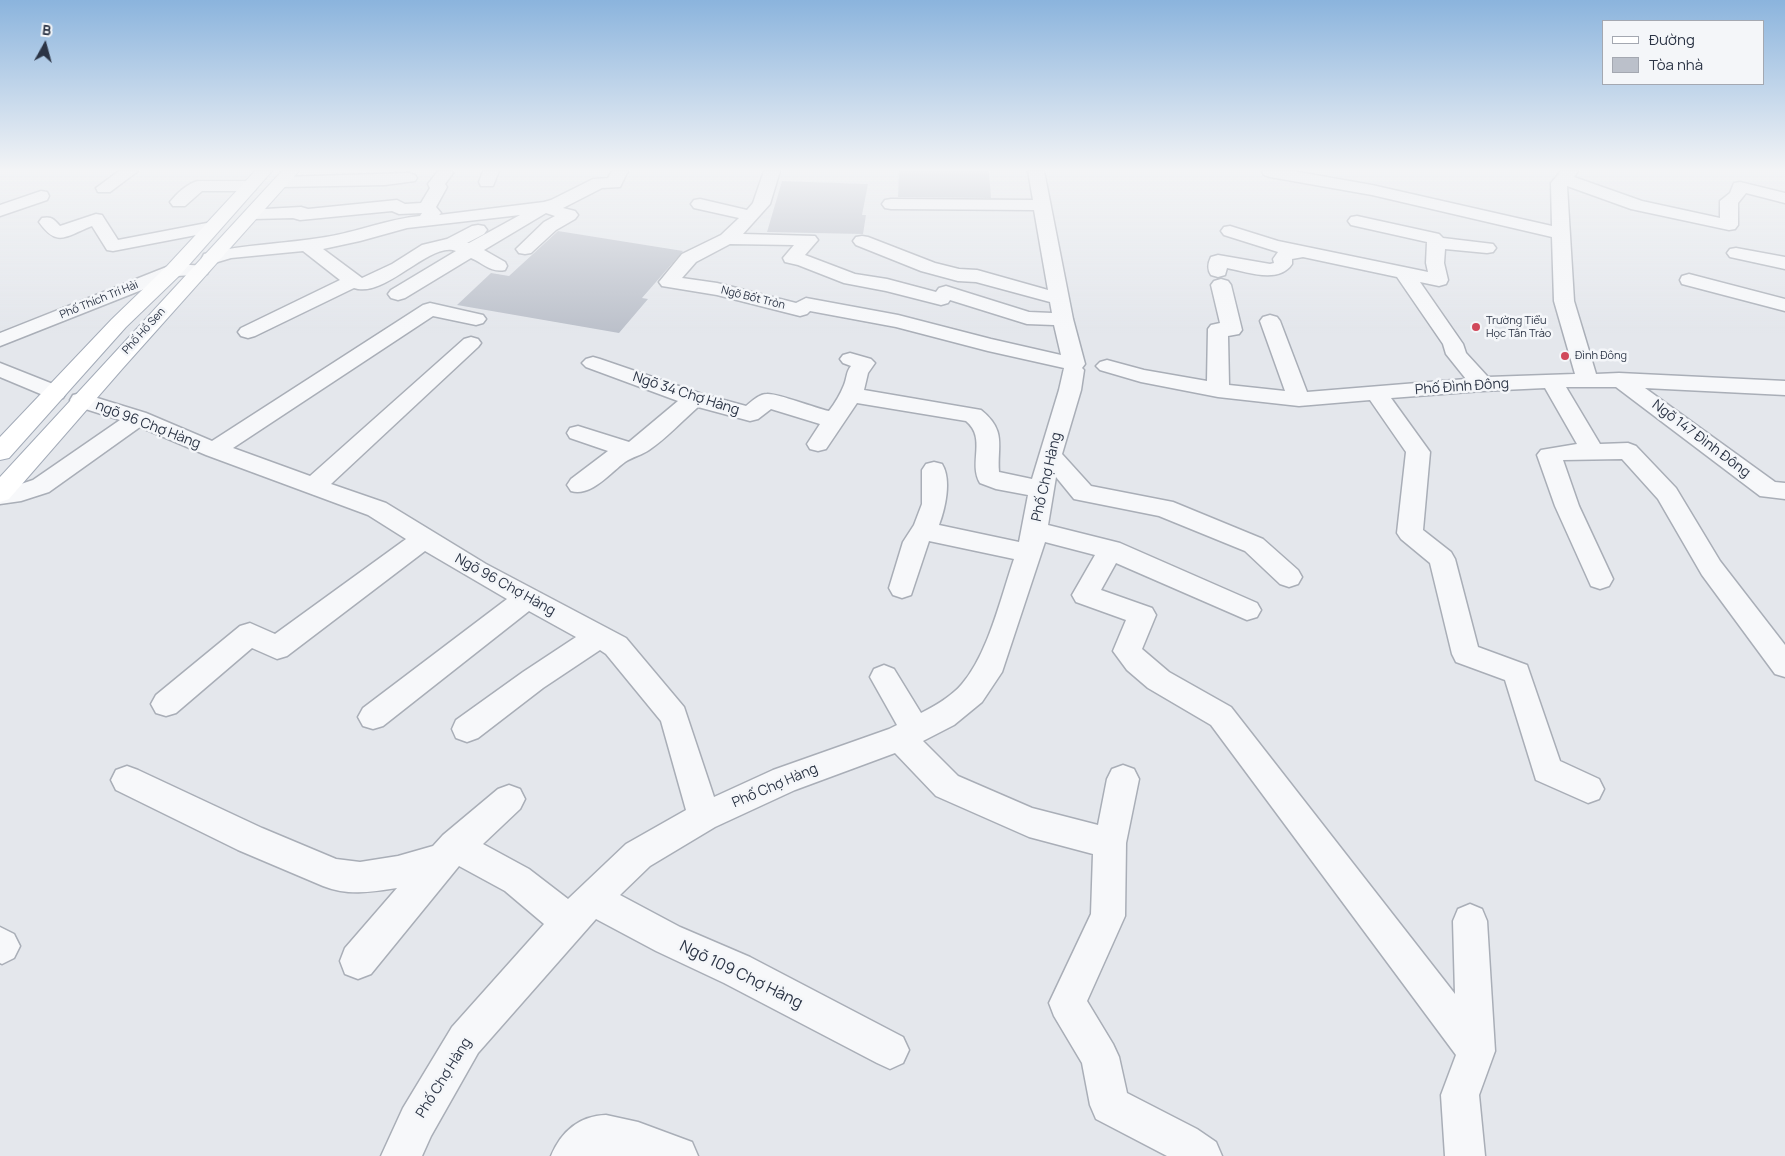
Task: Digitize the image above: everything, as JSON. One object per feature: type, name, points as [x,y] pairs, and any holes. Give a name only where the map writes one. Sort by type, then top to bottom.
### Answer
[{"type":"main road","name":"Phố Hồ Sen","points":[[0,495],[81,400],[242,225]]},
{"type":"main road","name":"Phố Hồ Sen","points":[[0,452],[119,323],[174,270],[212,227]]},
{"type":"street","points":[[50,225],[57,233],[79,225]]},
{"type":"street","points":[[100,225],[113,246],[212,227]]},
{"type":"street","points":[[232,235],[251,229],[306,225]]},
{"type":"street","points":[[388,225],[387,229],[428,249]]},
{"type":"street","name":"Phố Thích Trí Hải","points":[[0,340],[174,270],[205,264],[230,253],[308,246],[360,236],[400,225]]},
{"type":"street","points":[[411,225],[471,251],[498,266]]},
{"type":"street","points":[[308,246],[353,281],[363,285],[399,268],[428,249],[453,243],[487,225]]},
{"type":"street","points":[[398,294],[432,272],[514,225]]},
{"type":"street","points":[[526,248],[552,225]]},
{"type":"street","name":"Ngõ Bốt Tròn","points":[[742,225],[727,239],[690,258],[669,282],[717,289],[800,310],[806,304],[898,321],[1087,372]]},
{"type":"street","points":[[1046,225],[1060,296],[1064,328],[1087,372]]},
{"type":"street","points":[[1230,231],[1274,246],[1439,280],[1435,263],[1437,243],[1433,238],[1375,225]]},
{"type":"street","points":[[1525,225],[1560,233]]},
{"type":"street","points":[[1560,225],[1564,301],[1587,380]]},
{"type":"street","points":[[727,239],[809,240],[792,258],[803,260],[851,279],[887,285],[942,299],[946,292],[1064,328]]},
{"type":"street","points":[[862,241],[928,267],[977,276],[1047,296],[1060,296]]},
{"type":"street","points":[[1437,243],[1487,248]]},
{"type":"street","points":[[1218,390],[1218,329],[1232,330],[1218,261],[1270,270],[1278,268],[1283,264],[1282,259],[1286,255],[1302,252]]},
{"type":"street","points":[[1736,253],[1785,263]]},
{"type":"street","points":[[1404,273],[1453,344],[1456,354],[1482,384]]},
{"type":"street","points":[[1689,280],[1785,305]]},
{"type":"street","points":[[248,332],[353,281]]},
{"type":"street","points":[[214,450],[430,309],[476,319]]},
{"type":"street","points":[[1270,321],[1299,398]]},
{"type":"street","points":[[314,486],[471,343]]},
{"type":"street","points":[[0,346],[2,350],[0,351]]},
{"type":"street","points":[[818,444],[833,419],[851,395],[856,382],[856,372],[864,362],[850,359]]},
{"type":"street","name":"Ngõ 34 Chợ Hàng","points":[[592,363],[694,400],[750,414],[768,400],[808,414],[833,419]]},
{"type":"street","points":[[0,369],[55,392]]},
{"type":"street","name":"Phố Đình Đông","points":[[1087,372],[1141,376],[1218,390],[1299,398],[1378,394],[1482,384],[1619,379],[1785,388]]},
{"type":"street","name":"Phố Chợ Hàng","points":[[401,1156],[417,1122],[465,1040],[581,910],[638,855],[704,817],[784,780],[908,735],[944,716],[972,694],[992,664],[1032,542],[1050,455],[1087,372]]},
{"type":"street","name":"Ngõ 147 Đình Đông","points":[[1619,379],[1769,490],[1785,491]]},
{"type":"street","points":[[1552,381],[1593,452]]},
{"type":"street","points":[[1378,394],[1418,452],[1410,534],[1442,559],[1466,654],[1516,673],[1547,770],[1588,789]]},
{"type":"street","points":[[851,395],[973,416],[980,420],[986,433],[989,454],[986,471],[988,478],[1042,489]]},
{"type":"street","name":"ngõ 96 Chợ Hàng","points":[[81,400],[138,418],[214,450]]},
{"type":"street","points":[[579,485],[620,454],[632,450],[644,442],[694,400]]},
{"type":"street","points":[[0,495],[20,493],[41,486],[138,418]]},
{"type":"street","points":[[578,433],[632,450]]},
{"type":"street","name":"Ngõ 96 Chợ Hàng","points":[[214,450],[377,508],[477,571],[616,646],[674,716],[704,817]]},
{"type":"street","points":[[1600,579],[1567,506],[1549,455],[1573,451],[1628,451],[1667,494],[1711,568],[1785,666]]},
{"type":"street","points":[[1050,455],[1083,493],[1164,508],[1254,545],[1289,577]]},
{"type":"street","points":[[902,588],[916,542],[923,531],[934,504],[934,470]]},
{"type":"street","points":[[923,531],[1111,550],[1247,610]]},
{"type":"street","points":[[166,704],[250,634],[277,648],[424,538]]},
{"type":"street","points":[[1111,550],[1085,595],[1142,615],[1128,651],[1138,665],[1174,690],[1221,716],[1476,1051]]},
{"type":"street","points":[[373,717],[527,598]]},
{"type":"street","points":[[467,729],[534,680],[598,637]]},
{"type":"street","points":[[884,678],[908,735],[947,786],[1029,822],[1110,843]]},
{"type":"street","points":[[1123,779],[1110,843],[1108,916],[1067,1003],[1100,1057],[1110,1105],[1184,1143],[1202,1156]]},
{"type":"street","points":[[127,780],[250,839],[335,875],[360,878],[398,872],[449,852]]},
{"type":"street","points":[[358,961],[449,852],[509,799]]},
{"type":"street","name":"Ngõ 109 Chợ Hàng","points":[[449,852],[517,880],[581,910],[668,939],[737,970],[890,1050]]},
{"type":"street","points":[[1465,1156],[1466,1138],[1460,1095],[1476,1051],[1470,921]]},
{"type":"street","points":[[572,1156],[584,1141],[598,1135],[612,1136],[656,1147],[678,1156]]},
{"type":"building","points":[[769,225],[864,225],[863,234],[767,232]]},
{"type":"building","points":[[558,231],[683,251],[642,298],[648,299],[619,333],[457,305],[491,273],[509,276]]},
{"type":"place","name":"Trường Tiểu Học Tân Trào","points":[[1476,327]]},
{"type":"place","name":"Đình Đông","points":[[1565,356]]}]
